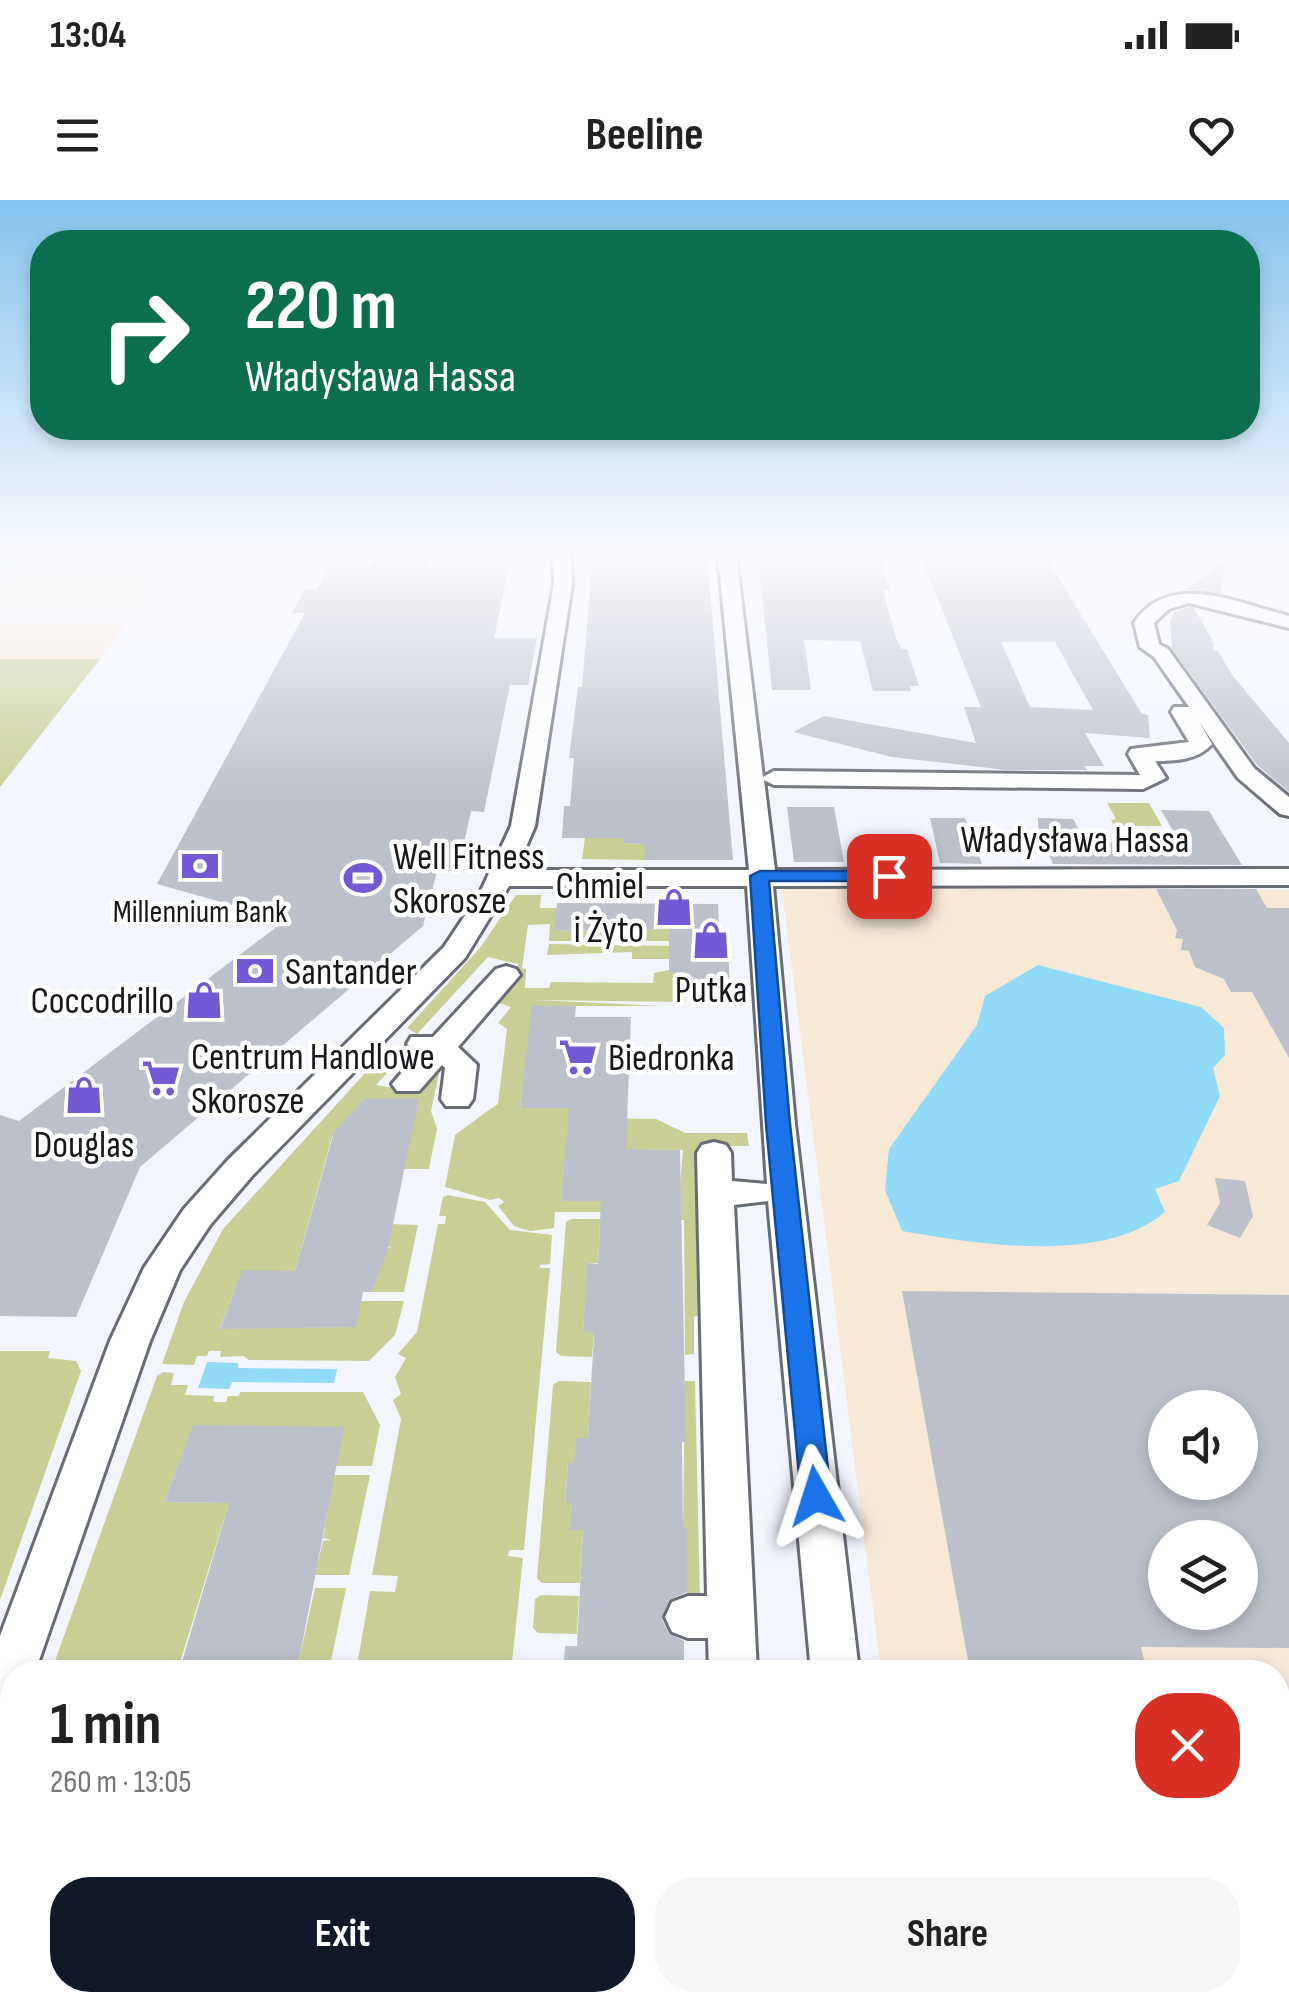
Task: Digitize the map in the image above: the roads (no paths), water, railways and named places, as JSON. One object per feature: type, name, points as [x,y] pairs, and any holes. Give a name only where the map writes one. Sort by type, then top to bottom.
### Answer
[{"type":"street","points":[[15,1660],[130,1342],[163,1268],[197,1217],[240,1168],[454,952],[501,878],[522,826],[547,640]]},
{"type":"street","points":[[736,640],[762,870],[778,1124],[834,1660]]},
{"type":"street","points":[[1148,640],[1246,773],[1289,809]]},
{"type":"street","points":[[774,778],[1142,782],[1154,778],[1139,754],[1176,753],[1201,744],[1182,712]]},
{"type":"street","name":"Władysława Hassa","points":[[501,878],[1289,876]]},
{"type":"street","points":[[408,1084],[431,1046],[506,975]]},
{"type":"street","points":[[431,1046],[460,1065],[457,1099]]},
{"type":"street","points":[[728,1660],[709,1617],[730,1180]]},
{"type":"water","points":[[1038,965],[1201,1007],[1224,1028],[1225,1055],[1213,1068],[1220,1096],[1179,1181],[1155,1189],[1165,1212],[1139,1229],[1074,1245],[1002,1245],[902,1231],[885,1190],[889,1149],[977,1025],[985,996]]},
{"type":"water","points":[[207,1362],[238,1363],[238,1368],[337,1369],[334,1383],[232,1382],[229,1389],[198,1388]]},
{"type":"place","name":"Millennium Bank","points":[[200,866]]},
{"type":"place","name":"Well Fitness Skorosze","points":[[363,878]]},
{"type":"place","name":"Chmiel i Żyto","points":[[674,907]]},
{"type":"place","name":"Putka","points":[[711,940]]},
{"type":"place","name":"Santander","points":[[255,971]]},
{"type":"place","name":"Coccodrillo","points":[[204,1000]]},
{"type":"place","name":"Biedronka","points":[[578,1057]]},
{"type":"place","name":"Centrum Handlowe Skorosze","points":[[161,1078]]},
{"type":"place","name":"Douglas","points":[[84,1095]]}]
